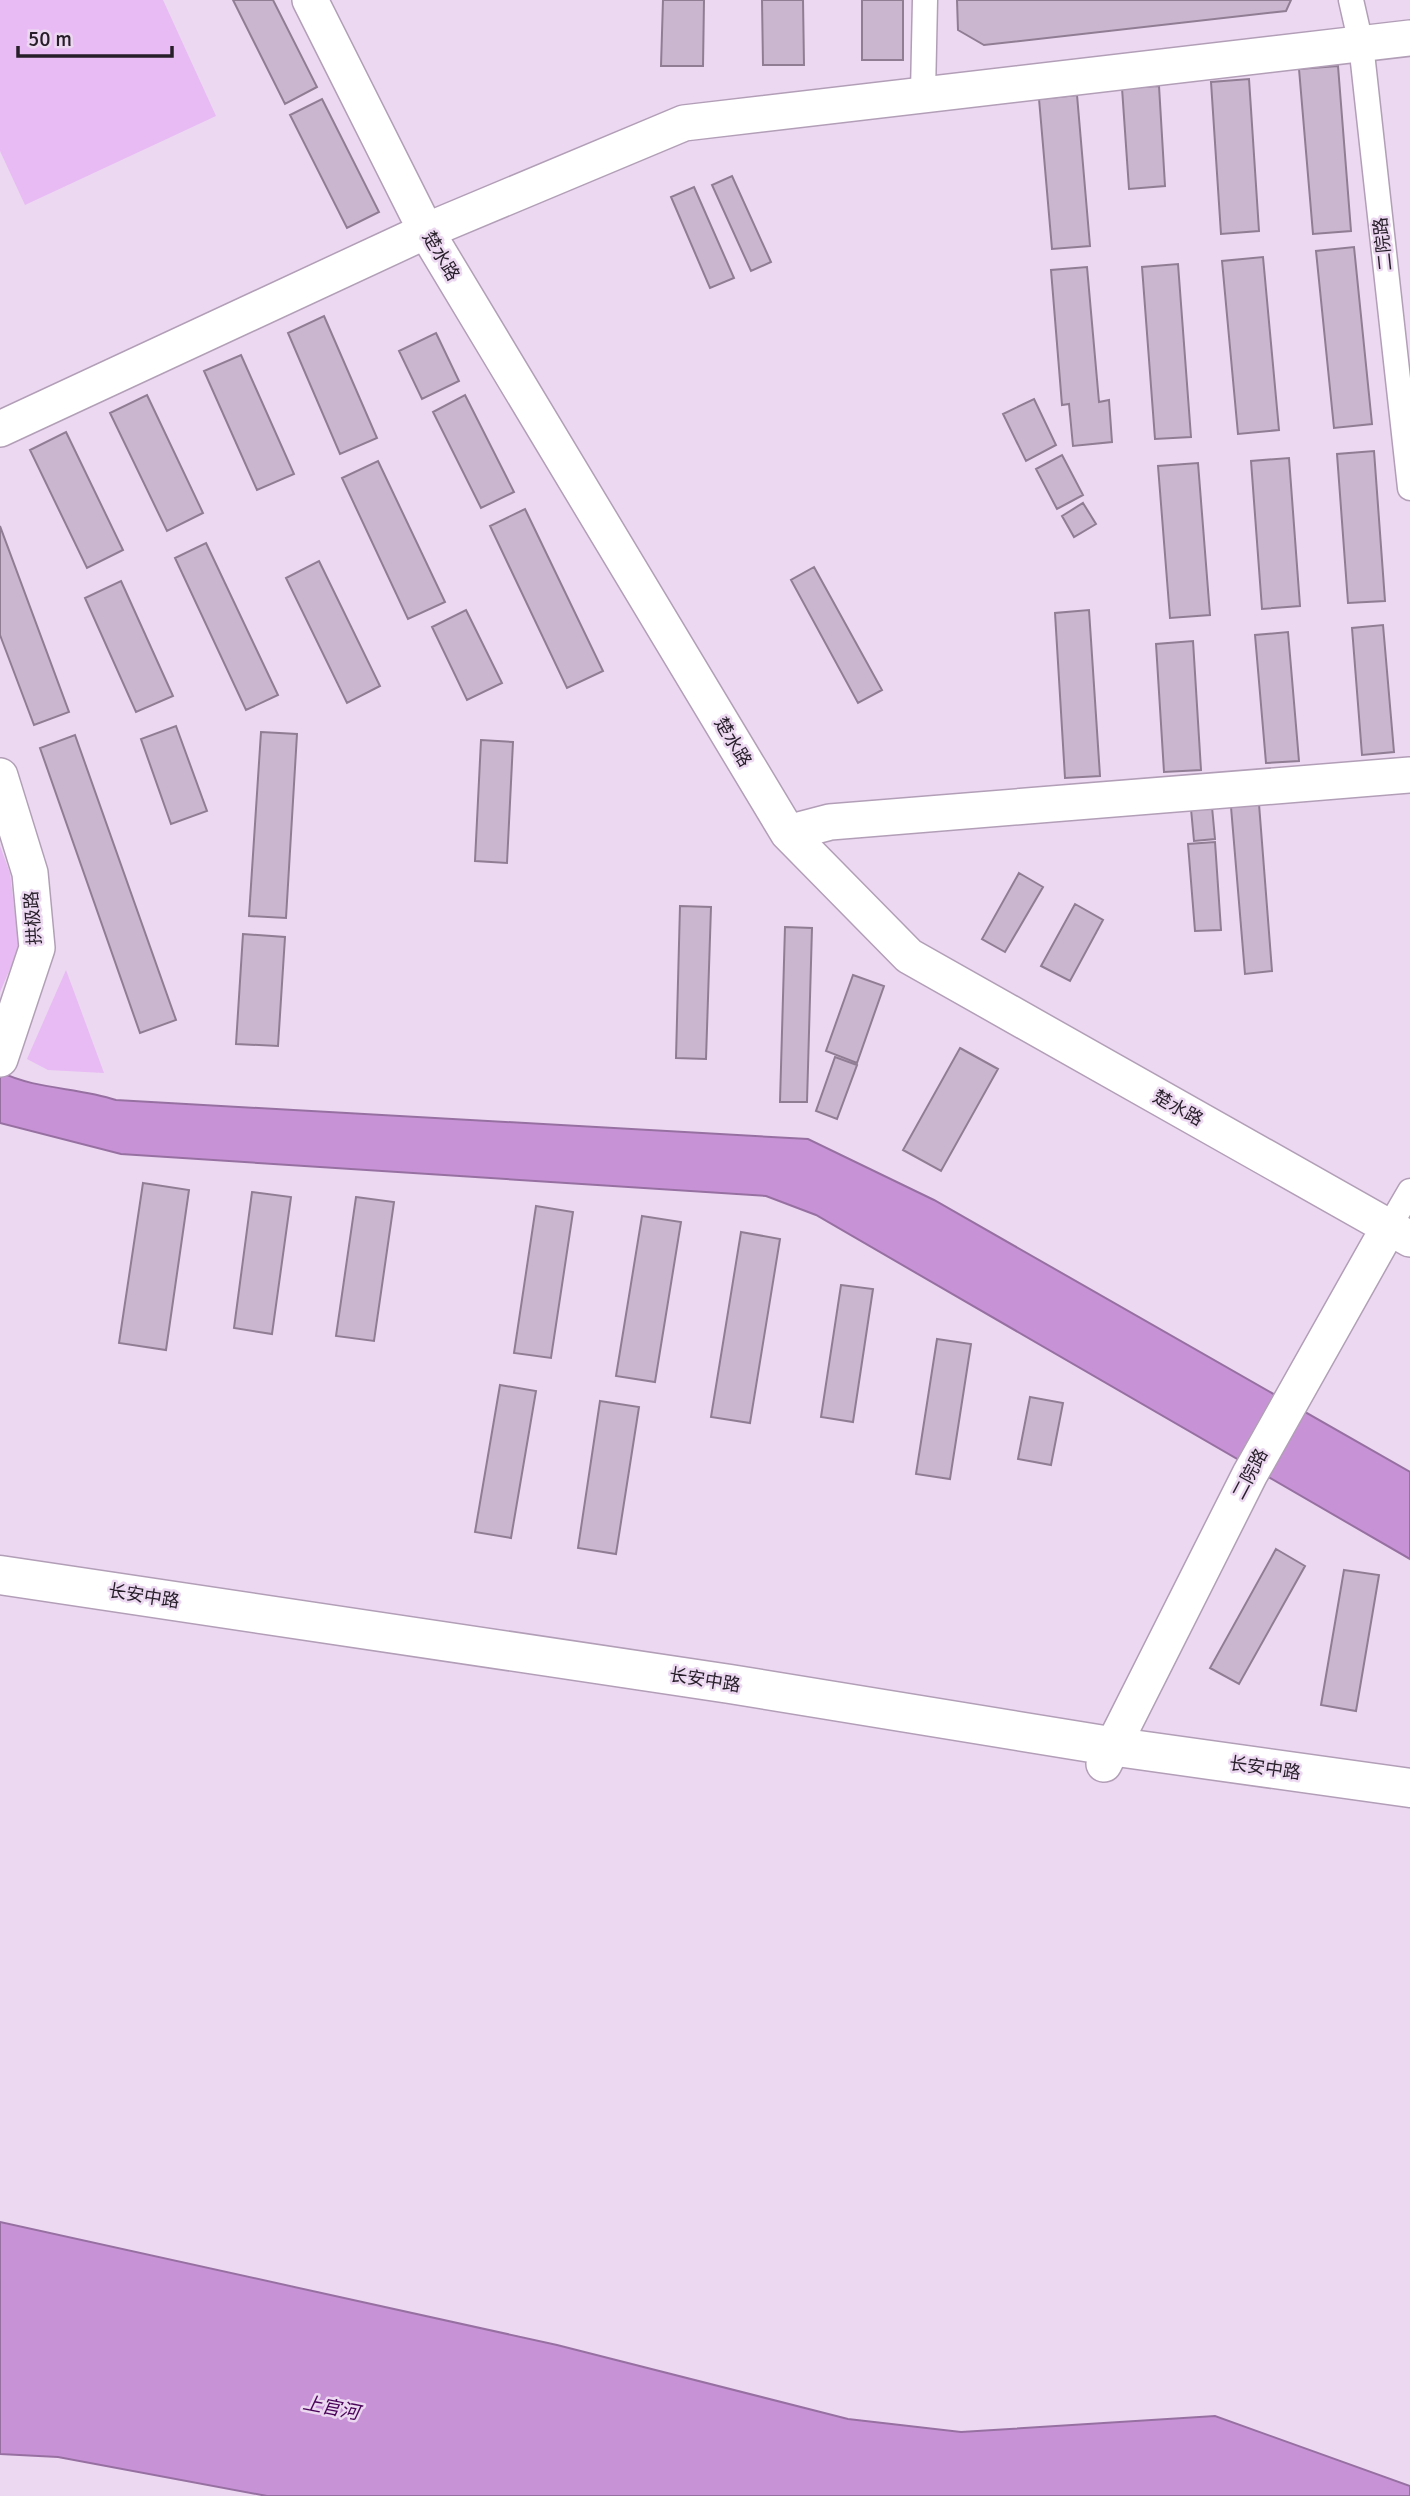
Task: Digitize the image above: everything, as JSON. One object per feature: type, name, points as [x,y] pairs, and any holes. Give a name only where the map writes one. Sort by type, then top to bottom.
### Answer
[{"type":"main road","name":"长安中路","points":[[0,1575],[730,1684],[1410,1811]]},
{"type":"main road","name":"长安中路","points":[[0,1599],[1107,1755],[1410,1788]]},
{"type":"street","name":"楚水路","points":[[310,0],[426,231],[788,833],[909,956],[1400,1233]]},
{"type":"street","points":[[923,93],[925,0]]},
{"type":"street","name":"二院路","points":[[1351,0],[1361,44],[1410,488]]},
{"type":"street","points":[[0,429],[426,231],[684,123],[1410,38]]},
{"type":"street","points":[[788,833],[830,822],[1410,775]]},
{"type":"street","name":"拱极路","points":[[0,776],[30,873],[37,948],[1,1057]]},
{"type":"street","name":"二院路","points":[[1107,1755],[1250,1474],[1297,1391],[1400,1233],[1410,1191]]},
{"type":"shaded area","points":[[0,0],[163,0],[216,116],[25,205],[0,151]]},
{"type":"shaded area","points":[[0,846],[10,873],[19,948],[0,992]]},
{"type":"shaded area","points":[[66,970],[104,1073],[48,1070],[27,1059]]},
{"type":"water","points":[[0,1072],[28,1082],[116,1100],[808,1139],[934,1200],[1410,1472],[1410,1559],[816,1215],[766,1196],[121,1154],[0,1123]]},
{"type":"water","name":"上官河","points":[[0,2222],[557,2345],[848,2419],[961,2432],[1215,2416],[1410,2486],[1410,2496],[267,2496],[58,2457],[0,2454]]},
{"type":"building","points":[[233,0],[273,0],[317,87],[285,104]]},
{"type":"building","points":[[663,0],[704,0],[703,66],[661,66]]},
{"type":"building","points":[[762,0],[803,0],[804,65],[763,65]]},
{"type":"building","points":[[862,0],[903,0],[903,60],[862,60]]},
{"type":"building","points":[[957,0],[1291,0],[1286,11],[984,45],[958,30]]},
{"type":"building","points":[[1338,66],[1351,231],[1313,234],[1299,69]]},
{"type":"building","points":[[1249,79],[1259,231],[1221,234],[1211,82]]},
{"type":"building","points":[[1159,86],[1165,186],[1129,189],[1122,88]]},
{"type":"building","points":[[1077,95],[1090,246],[1052,249],[1039,99]]},
{"type":"building","points":[[322,99],[379,212],[347,228],[290,115]]},
{"type":"building","points":[[732,176],[771,262],[751,271],[712,185]]},
{"type":"building","points":[[694,187],[734,278],[710,288],[671,197]]},
{"type":"building","points":[[1354,247],[1372,424],[1334,428],[1316,251]]},
{"type":"building","points":[[1263,257],[1279,430],[1238,434],[1222,261]]},
{"type":"building","points":[[1178,264],[1191,437],[1155,439],[1142,267]]},
{"type":"building","points":[[1087,267],[1099,402],[1109,400],[1112,442],[1073,446],[1069,404],[1062,405],[1051,270]]},
{"type":"building","points":[[324,316],[377,438],[340,454],[288,333]]},
{"type":"building","points":[[436,333],[459,381],[422,399],[399,351]]},
{"type":"building","points":[[241,355],[294,474],[257,490],[204,371]]},
{"type":"building","points":[[147,395],[203,513],[167,531],[110,413]]},
{"type":"building","points":[[465,395],[514,492],[481,508],[433,412]]},
{"type":"building","points":[[1034,399],[1056,445],[1026,461],[1003,414]]},
{"type":"building","points":[[66,432],[123,550],[87,568],[30,450]]},
{"type":"building","points":[[1374,451],[1385,601],[1348,603],[1337,454]]},
{"type":"building","points":[[1062,455],[1083,495],[1057,509],[1036,469]]},
{"type":"building","points":[[1289,458],[1300,606],[1262,609],[1251,461]]},
{"type":"building","points":[[378,461],[445,602],[408,619],[342,478]]},
{"type":"building","points":[[1198,463],[1210,615],[1170,618],[1158,466]]},
{"type":"building","points":[[1083,503],[1096,524],[1074,537],[1062,516]]},
{"type":"building","points":[[525,509],[603,671],[567,688],[490,526]]},
{"type":"building","points":[[0,526],[69,712],[34,725],[0,635]]},
{"type":"building","points":[[206,543],[278,695],[246,710],[175,558]]},
{"type":"building","points":[[319,561],[380,686],[347,703],[286,578]]},
{"type":"building","points":[[814,567],[882,690],[858,703],[791,580]]},
{"type":"building","points":[[121,581],[173,696],[136,712],[85,598]]},
{"type":"building","points":[[466,610],[502,683],[467,700],[432,627]]},
{"type":"building","points":[[1089,610],[1100,776],[1065,778],[1055,613]]},
{"type":"building","points":[[1383,625],[1394,752],[1362,755],[1352,628]]},
{"type":"building","points":[[1288,632],[1299,761],[1266,763],[1255,635]]},
{"type":"building","points":[[1193,641],[1201,770],[1164,772],[1156,644]]},
{"type":"building","points":[[176,726],[207,811],[171,824],[141,739]]},
{"type":"building","points":[[261,732],[297,734],[286,918],[249,916]]},
{"type":"building","points":[[75,735],[176,1020],[140,1033],[40,748]]},
{"type":"building","points":[[481,740],[513,742],[507,863],[475,861]]},
{"type":"building","points":[[1259,804],[1272,971],[1245,974],[1231,807]]},
{"type":"building","points":[[1212,807],[1215,839],[1194,841],[1191,809]]},
{"type":"building","points":[[1215,842],[1221,930],[1195,931],[1188,844]]},
{"type":"building","points":[[1019,873],[1043,887],[1005,952],[982,939]]},
{"type":"building","points":[[1075,904],[1103,920],[1070,981],[1041,966]]},
{"type":"building","points":[[680,906],[711,907],[706,1059],[676,1058]]},
{"type":"building","points":[[785,927],[812,928],[807,1102],[780,1102]]},
{"type":"building","points":[[243,934],[285,937],[278,1046],[236,1044]]},
{"type":"building","points":[[853,975],[884,986],[857,1063],[826,1051]]},
{"type":"building","points":[[960,1048],[998,1069],[941,1171],[903,1150]]},
{"type":"building","points":[[835,1057],[857,1065],[837,1119],[816,1111]]},
{"type":"building","points":[[143,1183],[189,1190],[166,1350],[119,1343]]},
{"type":"building","points":[[252,1192],[291,1197],[272,1334],[234,1328]]},
{"type":"building","points":[[356,1197],[394,1202],[374,1341],[336,1336]]},
{"type":"building","points":[[536,1206],[573,1212],[551,1358],[514,1353]]},
{"type":"building","points":[[642,1216],[681,1222],[655,1382],[616,1376]]},
{"type":"building","points":[[741,1232],[780,1239],[750,1423],[711,1417]]},
{"type":"building","points":[[841,1285],[873,1289],[853,1422],[821,1417]]},
{"type":"building","points":[[937,1339],[971,1344],[950,1479],[916,1474]]},
{"type":"building","points":[[500,1385],[536,1391],[511,1538],[475,1532]]},
{"type":"building","points":[[1030,1397],[1063,1403],[1051,1465],[1018,1459]]},
{"type":"building","points":[[600,1401],[639,1407],[616,1554],[578,1548]]},
{"type":"building","points":[[1276,1549],[1305,1566],[1239,1684],[1210,1668]]},
{"type":"building","points":[[1344,1570],[1379,1575],[1356,1711],[1321,1705]]}]
